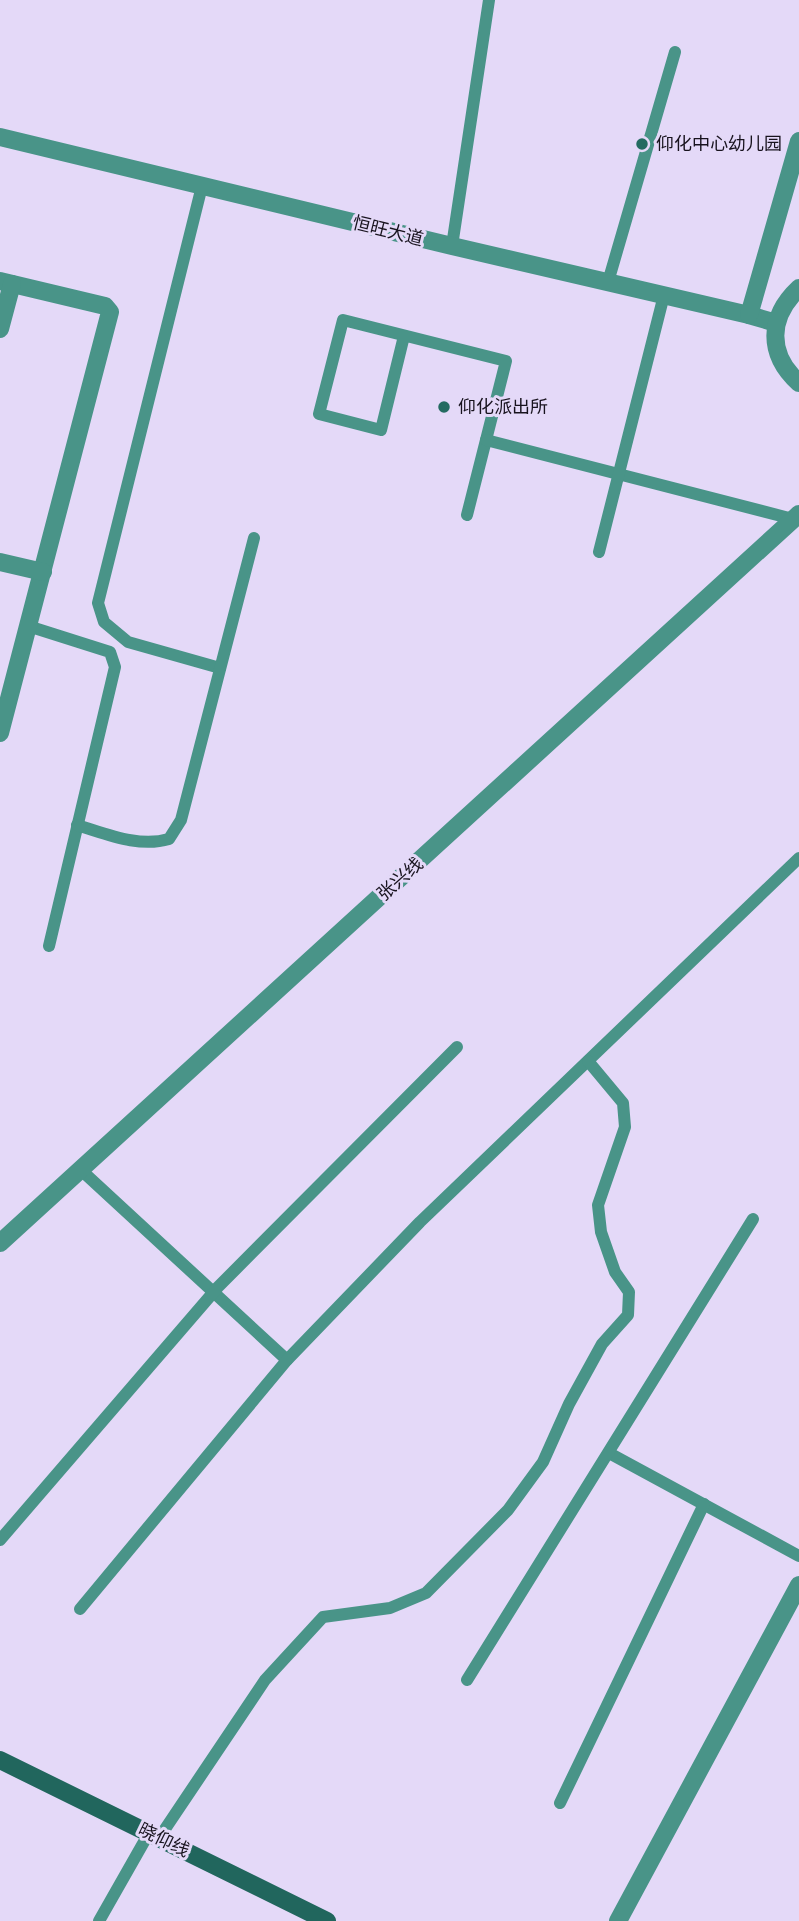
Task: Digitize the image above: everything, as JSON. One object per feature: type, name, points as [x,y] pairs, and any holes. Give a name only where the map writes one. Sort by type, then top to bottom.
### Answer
[{"type":"main road","name":"晓仰线","points":[[0,1760],[327,1921]]},
{"type":"street","name":"恒旺大道","points":[[0,137],[776,323]]},
{"type":"street","points":[[749,315],[799,141]]},
{"type":"street","points":[[0,329],[6,283],[105,306],[110,312],[0,733]]},
{"type":"street","points":[[799,288],[783,307],[776,323],[777,351],[787,372],[799,383]]},
{"type":"street","name":"张兴线","points":[[0,1243],[796,516]]},
{"type":"street","points":[[0,562],[43,572]]},
{"type":"street","points":[[618,1921],[799,1585]]},
{"type":"lane","points":[[452,246],[489,0]]},
{"type":"lane","points":[[608,282],[676,51]]},
{"type":"lane","points":[[202,186],[97,603],[104,622],[128,642],[220,668]]},
{"type":"lane","points":[[599,552],[664,295]]},
{"type":"lane","points":[[404,336],[381,430],[319,414],[342,320],[506,361],[467,515]]},
{"type":"lane","points":[[486,440],[796,516]]},
{"type":"lane","points":[[77,825],[136,842],[156,843],[169,839],[181,820],[254,538]]},
{"type":"lane","points":[[29,626],[110,652],[115,667],[49,946]]},
{"type":"lane","points":[[80,1609],[287,1360],[420,1222],[799,858]]},
{"type":"lane","points":[[0,1540],[213,1292],[457,1047]]},
{"type":"lane","points":[[99,1921],[154,1836],[265,1680],[323,1617],[390,1608],[426,1593],[508,1510],[542,1462],[569,1404],[602,1344],[628,1315],[629,1292],[615,1272],[601,1231],[598,1205],[625,1127],[623,1103],[588,1061]]},
{"type":"lane","points":[[81,1170],[287,1360]]},
{"type":"lane","points":[[467,1680],[753,1219]]},
{"type":"lane","points":[[609,1453],[799,1556]]},
{"type":"lane","points":[[560,1803],[704,1504]]},
{"type":"place","name":"仰化中心幼儿园","points":[[642,144]]},
{"type":"place","name":"仰化派出所","points":[[444,407]]}]
